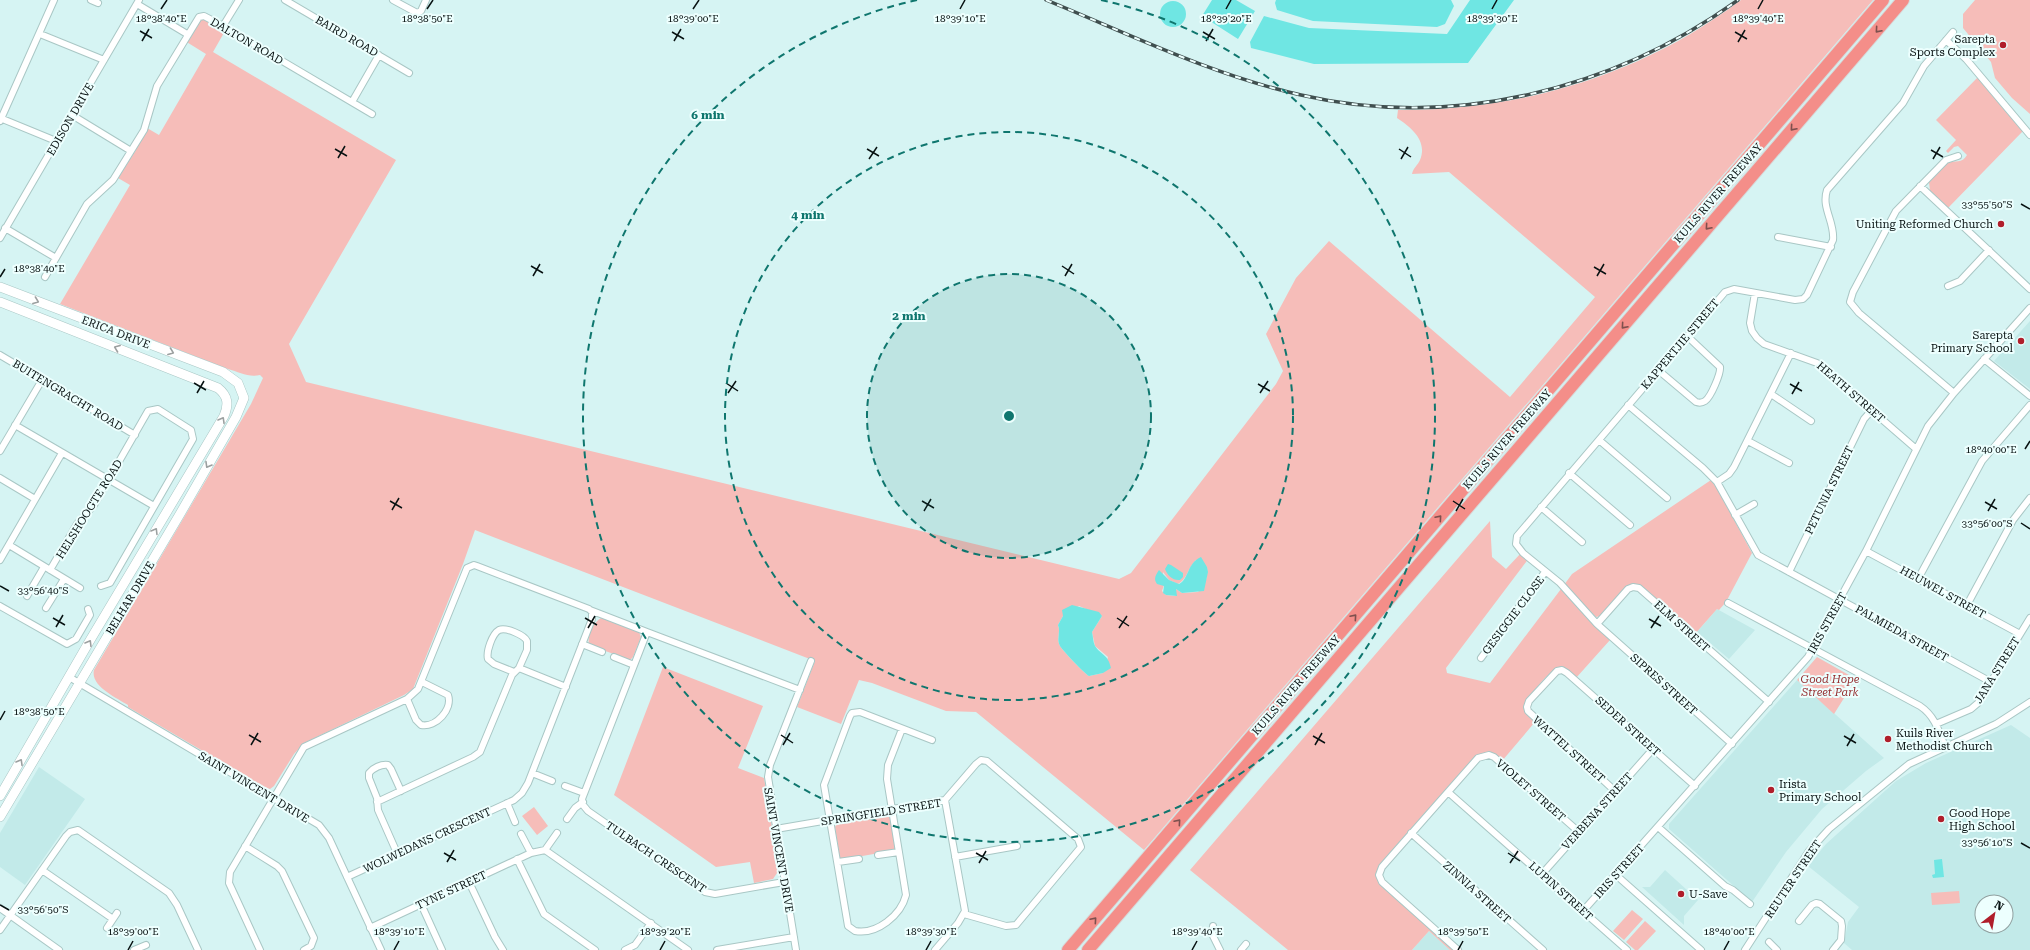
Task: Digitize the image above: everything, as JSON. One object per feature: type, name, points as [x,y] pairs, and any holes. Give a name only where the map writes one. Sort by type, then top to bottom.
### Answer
[{"type":"highway","name":"KUILS RIVER FREEWAY","points":[[1068,950],[1883,0]]},
{"type":"highway","name":"KUILS RIVER FREEWAY","points":[[1088,950],[1903,0]]},
{"type":"main road","name":"ERICA DRIVE","points":[[0,287],[207,366],[232,378]]},
{"type":"main road","name":"ERICA DRIVE","points":[[0,302],[218,388]]},
{"type":"main road","name":"BELHAR DRIVE","points":[[0,817],[241,407],[244,398],[238,383],[232,378]]},
{"type":"main road","name":"BELHAR DRIVE","points":[[0,796],[228,409],[228,401],[224,393],[218,388]]},
{"type":"street","points":[[54,0],[40,34],[0,119],[56,142]]},
{"type":"street","points":[[91,0],[98,3]]},
{"type":"street","points":[[223,26],[239,0]]},
{"type":"street","name":"BAIRD ROAD","points":[[285,0],[296,3],[410,73]]},
{"type":"street","points":[[393,0],[417,13],[421,11],[426,0]]},
{"type":"street","points":[[138,2],[187,34]]},
{"type":"street","name":"EDISON DRIVE","points":[[0,238],[138,2]]},
{"type":"street","name":"DALTON ROAD","points":[[45,277],[87,204],[113,180],[131,151],[147,123],[152,96],[157,86],[196,19],[201,16],[223,26],[372,114]]},
{"type":"street","name":"KAPPERTJIE STREET","points":[[1597,624],[1570,593],[1518,548],[1516,540],[1521,529],[1725,292],[1731,289],[1795,300],[1803,299],[1808,293],[1831,247],[1833,232],[1825,206],[1827,190],[1903,103],[1924,66],[1953,32]]},
{"type":"street","points":[[40,34],[104,60]]},
{"type":"street","points":[[1946,40],[1966,59],[2030,135]]},
{"type":"street","points":[[352,102],[379,55]]},
{"type":"street","points":[[72,116],[131,151]]},
{"type":"street","points":[[1954,393],[1858,313],[1850,302],[1853,292],[1894,215],[1946,160],[1958,156]]},
{"type":"street","points":[[1920,186],[2030,289]]},
{"type":"street","points":[[5,228],[56,258]]},
{"type":"street","points":[[1778,237],[1831,247]]},
{"type":"street","points":[[1948,286],[1960,281],[1989,250]]},
{"type":"street","name":"HEATH STREET","points":[[1755,293],[1750,323],[1752,331],[1764,344],[1817,363],[1915,448]]},
{"type":"street","name":"IRIS STREET","points":[[1583,911],[1798,671],[1813,649],[1866,551],[1915,448],[1933,419],[1954,393],[2030,308]]},
{"type":"street","points":[[1658,370],[1694,401],[1701,403],[1707,400],[1720,373],[1720,367],[1687,336]]},
{"type":"street","points":[[1717,482],[1733,470],[1791,353]]},
{"type":"street","name":"BUITENGRACHT ROAD","points":[[0,355],[135,435]]},
{"type":"street","points":[[1984,359],[2030,396]]},
{"type":"street","points":[[0,452],[42,380]]},
{"type":"street","points":[[1771,394],[1812,421]]},
{"type":"street","name":"PALMIEDA STREET","points":[[1628,406],[1703,468],[1717,482],[1755,552],[1991,682]]},
{"type":"street","points":[[1918,579],[1982,461],[2030,406]]},
{"type":"street","name":"HELSHOOGTE ROAD","points":[[50,570],[77,524],[94,505],[148,411],[152,408],[158,409],[190,429],[193,434],[192,442],[154,506]]},
{"type":"street","name":"PETUNIA STREET","points":[[1789,572],[1864,419],[1872,410]]},
{"type":"street","points":[[15,425],[154,506],[110,583],[101,586]]},
{"type":"street","points":[[1598,440],[1666,498]]},
{"type":"street","points":[[1748,441],[1789,463]]},
{"type":"street","points":[[0,560],[62,453]]},
{"type":"street","points":[[1569,473],[1630,525]]},
{"type":"street","points":[[0,478],[35,499]]},
{"type":"street","points":[[1967,605],[2013,520],[2030,498]]},
{"type":"street","points":[[1735,514],[1754,504]]},
{"type":"street","points":[[1541,507],[1582,542]]},
{"type":"street","points":[[9,545],[80,588]]},
{"type":"street","name":"HEUWEL STREET","points":[[1866,551],[2020,634]]},
{"type":"street","points":[[260,950],[229,883],[230,872],[304,747],[407,699],[415,693],[422,682],[465,571],[470,566],[478,566],[800,690]]},
{"type":"street","points":[[27,596],[44,567]]},
{"type":"street","name":"GESIGGIE CLOSE","points":[[1480,658],[1546,572]]},
{"type":"street","points":[[46,608],[64,579]]},
{"type":"street","name":"ELM STREET","points":[[1597,624],[1628,589],[1633,587],[1639,588],[1769,702]]},
{"type":"street","points":[[1728,603],[1920,706],[1929,712],[1936,724],[1945,747]]},
{"type":"street","points":[[0,606],[67,644],[76,640],[90,615],[88,609]]},
{"type":"street","name":"WOLWEDANS CRESCENT","points":[[347,877],[507,803],[522,793],[532,773],[592,619],[590,610]]},
{"type":"street","name":"JANA STREET","points":[[1936,724],[1973,708],[1991,682],[2030,618]]},
{"type":"street","name":"SIPRES STREET","points":[[1597,624],[1732,744]]},
{"type":"street","points":[[377,802],[473,757],[480,752],[516,670],[526,650],[527,641],[522,636],[504,630],[499,630],[495,633],[488,651],[488,659],[494,664],[516,670],[566,686]]},
{"type":"street","points":[[566,819],[574,808],[583,802],[584,793],[647,632]]},
{"type":"street","points":[[582,644],[602,652]]},
{"type":"street","points":[[614,657],[634,664]]},
{"type":"street","name":"SAINT VINCENT DRIVE","points":[[796,950],[768,777],[770,765],[811,661]]},
{"type":"street","name":"SEDER STREET","points":[[1559,670],[1567,673],[1695,786]]},
{"type":"street","name":"WATTEL STREET","points":[[1559,670],[1555,672],[1529,701],[1527,706],[1528,712],[1615,791]]},
{"type":"street","name":"SAINT VINCENT DRIVE","points":[[69,677],[274,797],[325,831],[381,950]]},
{"type":"street","points":[[407,699],[416,720],[421,725],[429,725],[442,717],[449,702],[448,695],[422,682]]},
{"type":"street","name":"REUTER STREET","points":[[1746,950],[1809,851],[1822,835],[1897,772],[1909,764],[1996,724],[2030,702]]},
{"type":"street","points":[[902,729],[887,771],[906,891],[903,903],[884,925],[858,932],[852,930],[848,926],[824,785],[850,716],[852,713],[860,712],[932,740]]},
{"type":"street","name":"VERBENA STREET","points":[[1542,874],[1653,749]]},
{"type":"street","name":"VIOLET STREET","points":[[1448,792],[1478,758],[1489,755],[1579,832]]},
{"type":"street","points":[[938,949],[964,914],[1006,926],[1016,925],[1080,850],[1081,844],[1078,839],[984,760],[976,764],[945,800]]},
{"type":"street","points":[[397,853],[378,810],[377,802],[368,775],[374,769],[385,765],[390,767],[401,791]]},
{"type":"street","points":[[532,773],[552,781]]},
{"type":"street","points":[[565,786],[584,793]]},
{"type":"street","points":[[1448,792],[1379,872],[1382,882],[1458,950]]},
{"type":"street","name":"LUPIN STREET","points":[[1448,792],[1627,950]]},
{"type":"street","name":"SPRINGFIELD STREET","points":[[776,829],[945,800],[965,908],[964,914]]},
{"type":"street","name":"TULBACH CRESCENT","points":[[583,802],[588,811],[705,892],[714,894],[784,882]]},
{"type":"street","points":[[507,803],[515,822]]},
{"type":"street","points":[[1658,827],[1724,886],[1733,890],[1750,904]]},
{"type":"street","points":[[0,930],[70,832],[78,830],[83,832],[169,893],[177,905],[198,950]]},
{"type":"street","points":[[557,833],[545,850],[688,950]]},
{"type":"street","points":[[521,834],[531,853]]},
{"type":"street","name":"ZINNIA STREET","points":[[1411,834],[1543,950]]},
{"type":"street","points":[[245,846],[277,866],[282,871],[314,938],[311,946],[304,950]]},
{"type":"street","points":[[955,857],[1017,846]]},
{"type":"street","name":"TYNE STREET","points":[[370,928],[517,859],[531,853],[545,850]]},
{"type":"street","points":[[878,855],[899,852]]},
{"type":"street","points":[[517,859],[544,914],[595,950]]},
{"type":"street","points":[[838,862],[859,859]]},
{"type":"street","points":[[42,870],[113,919]]},
{"type":"street","points":[[1616,875],[1701,950]]},
{"type":"street","points":[[469,882],[495,937],[503,950]]},
{"type":"street","points":[[421,904],[442,950]]},
{"type":"street","points":[[1799,921],[1812,905],[1820,904],[1841,921],[1841,940],[1833,950]]},
{"type":"street","points":[[0,908],[59,950]]},
{"type":"street","points":[[107,928],[117,913]]},
{"type":"street","points":[[625,950],[635,945],[651,923]]},
{"type":"street","points":[[1213,926],[1212,934],[1218,950]]},
{"type":"street","points":[[717,950],[739,948],[794,937]]},
{"type":"street","points":[[1769,942],[1777,950]]},
{"type":"street","points":[[1241,950],[1246,944]]},
{"type":"street","points":[[136,950],[146,945]]},
{"type":"shaded area","name":"Sarepta Primary School","points":[[2030,321],[2030,389],[1994,361]]},
{"type":"shaded area","points":[[1717,609],[1755,630],[1729,659],[1697,632]]},
{"type":"shaded area","name":"Irista Primary School","points":[[1797,680],[1884,758],[1866,771],[1822,809],[1786,852],[1752,902],[1669,829],[1669,824]]},
{"type":"shaded area","name":"Good Hope High School","points":[[2011,725],[2030,738],[2030,950],[1852,950],[1844,943],[1848,922],[1859,907],[1808,866],[1826,844],[1896,781],[1926,763]]},
{"type":"shaded area","points":[[39,767],[85,799],[25,885],[0,867],[0,833]]},
{"type":"shaded area","points":[[1665,870],[1698,900],[1684,916],[1684,925],[1642,887],[1650,887]]},
{"type":"shaded area","points":[[1429,931],[1450,950],[1412,950]]},
{"type":"green space","points":[[1741,0],[1873,0],[1144,850],[976,712],[946,711],[872,683],[859,680],[841,724],[797,707],[815,661],[475,530],[413,689],[404,695],[304,743],[294,754],[274,786],[270,789],[264,787],[128,707],[128,705],[105,691],[96,681],[94,670],[251,404],[263,378],[260,375],[248,375],[228,369],[60,304],[130,185],[118,178],[136,150],[136,146],[147,128],[159,135],[206,54],[185,41],[198,20],[204,19],[225,31],[213,52],[396,160],[289,344],[306,382],[1119,579],[1131,573],[1276,384],[1283,371],[1266,334],[1296,278],[1329,241],[1510,397],[1595,297],[1449,172],[1412,174],[1420,160],[1422,147],[1413,130],[1397,118],[1398,110],[1444,109],[1490,104],[1578,84],[1621,68],[1663,49],[1703,26]],"holes":[[[1196,560],[1207,567],[1204,584],[1198,592],[1182,593],[1176,589],[1176,596],[1166,595],[1162,591],[1164,585],[1162,585],[1163,572],[1169,580],[1178,584],[1183,580]],[[1079,606],[1102,616],[1092,632],[1095,646],[1108,657],[1103,673],[1089,676],[1060,646],[1058,638],[1058,625],[1063,616]]]},
{"type":"green space","name":"Sarepta Sports Complex","points":[[1975,0],[2030,0],[2030,114],[2012,98],[1995,78],[1991,62],[1963,28],[1963,14]]},
{"type":"green space","points":[[1978,77],[2023,131],[1948,208],[1930,191],[1929,182],[1945,164],[1961,161],[1967,155],[1958,146],[1954,147],[1948,153],[1946,151],[1956,140],[1936,120]]},
{"type":"green space","points":[[1711,480],[1718,490],[1752,553],[1726,602],[1719,610],[1717,609],[1695,634],[1640,586],[1634,584],[1600,616],[1596,617],[1564,585],[1572,574]]},
{"type":"green space","points":[[1490,521],[1492,557],[1506,569],[1522,552],[1529,558],[1446,668],[1447,673],[1490,683],[1561,589],[1610,640],[1576,678],[1555,669],[1546,677],[1533,692],[1525,709],[1528,716],[1535,722],[1502,761],[1494,755],[1484,753],[1476,758],[1376,874],[1455,950],[1450,950],[1429,931],[1412,950],[1288,950],[1190,870]]},
{"type":"green space","points":[[601,618],[639,632],[641,637],[633,657],[630,660],[589,645],[591,630],[595,623]]},
{"type":"green space","name":"Good Hope Street Park","points":[[1817,657],[1856,679],[1834,714],[1797,680]]},
{"type":"green space","points":[[663,667],[763,706],[738,768],[764,778],[779,870],[773,879],[754,883],[750,862],[716,867],[614,795]]},
{"type":"green space","points":[[534,807],[548,826],[537,835],[522,816]]},
{"type":"green space","points":[[886,814],[891,819],[896,850],[840,860],[835,827],[837,823]]},
{"type":"green space","points":[[1959,891],[1960,903],[1932,905],[1931,893]]},
{"type":"green space","points":[[1632,910],[1643,919],[1624,940],[1613,931]]},
{"type":"green space","points":[[1645,921],[1656,931],[1638,950],[1635,950],[1626,942]]},
{"type":"water","points":[[1212,0],[1236,0],[1255,11],[1238,39],[1202,16]]},
{"type":"water","points":[[1276,0],[1451,0],[1454,6],[1445,24],[1437,27],[1313,21],[1277,10],[1275,3]]},
{"type":"water","points":[[1470,0],[1514,0],[1468,63],[1314,64],[1251,48],[1250,42],[1264,16],[1309,28],[1447,34]]},
{"type":"water","points":[[1173,1],[1182,5],[1186,14],[1182,23],[1173,27],[1164,23],[1160,14],[1164,5]]},
{"type":"water","points":[[1201,557],[1207,567],[1208,572],[1204,591],[1182,593],[1176,589],[1177,596],[1166,595],[1163,593],[1164,586],[1157,584],[1155,580],[1159,570],[1169,580],[1179,584],[1185,579],[1193,563]]},
{"type":"water","points":[[1168,564],[1183,573],[1183,577],[1180,580],[1173,579],[1167,573],[1165,569]]},
{"type":"water","points":[[1072,605],[1099,612],[1102,616],[1092,632],[1095,646],[1110,663],[1111,668],[1103,673],[1089,676],[1060,646],[1058,641],[1058,625],[1063,616],[1062,610]]},
{"type":"water","points":[[1942,859],[1944,877],[1933,878],[1932,875],[1935,874],[1934,860]]},
{"type":"railway","points":[[1046,0],[1171,53],[1268,87],[1301,95],[1358,105],[1415,108],[1473,104],[1529,94],[1585,79],[1638,58],[1690,31],[1738,0]]},
{"type":"place","name":"Sarepta Sports Complex","points":[[2003,45]]},
{"type":"place","name":"Uniting Reformed Church","points":[[2001,224]]},
{"type":"place","name":"Sarepta Primary School","points":[[2021,341]]},
{"type":"place","name":"Kuils River Methodist Church","points":[[1888,739]]},
{"type":"place","name":"Irista Primary School","points":[[1771,790]]},
{"type":"place","name":"Good Hope High School","points":[[1941,819]]},
{"type":"place","name":"U-Save","points":[[1681,894]]}]
